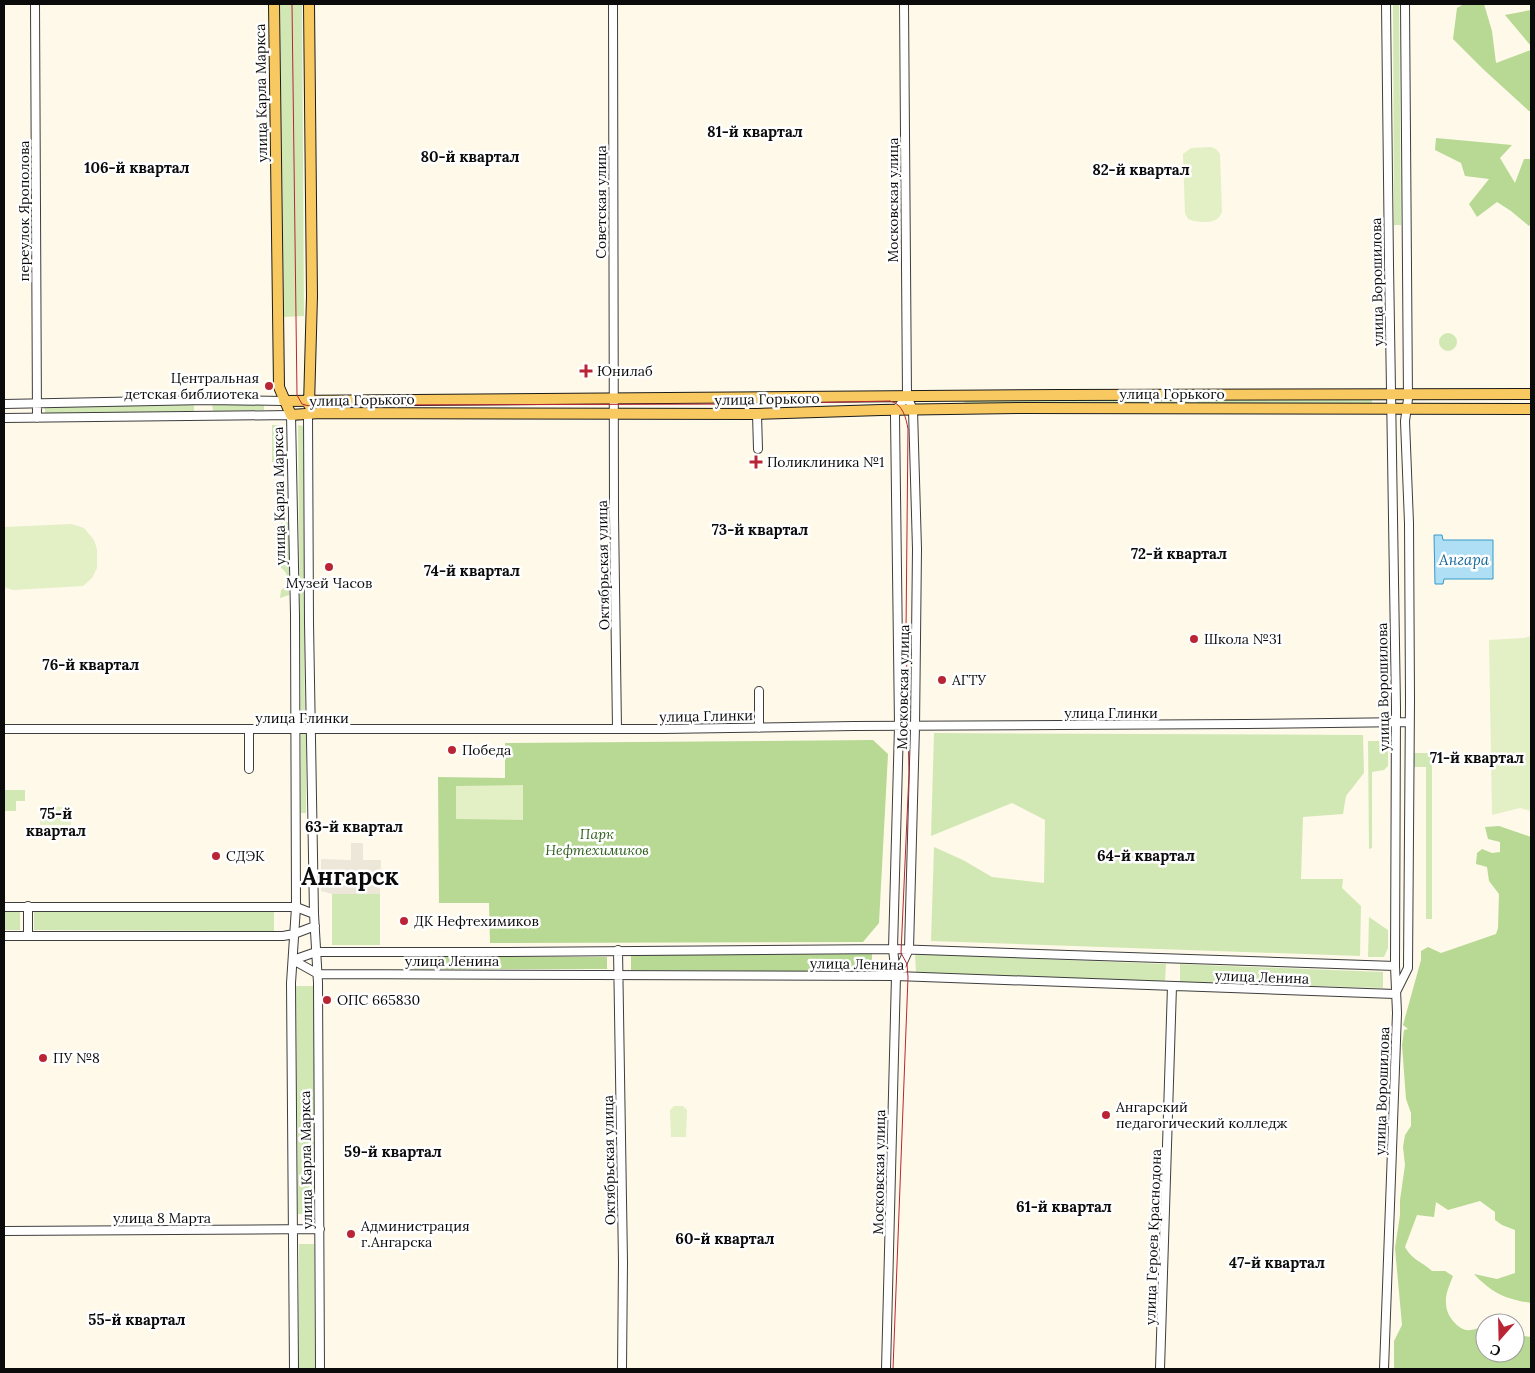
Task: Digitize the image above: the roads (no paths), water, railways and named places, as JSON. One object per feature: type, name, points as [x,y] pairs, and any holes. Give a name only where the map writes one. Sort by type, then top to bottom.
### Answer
[{"type":"main road","name":"улица Карла Маркса","points":[[274,4],[279,387],[291,415]]},
{"type":"main road","name":"улица Карла Маркса","points":[[308,414],[310,400],[312,296],[309,168],[309,4]]},
{"type":"main road","name":"улица Горького","points":[[284,401],[614,400],[907,396],[1531,394]]},
{"type":"main road","name":"улица Горького","points":[[291,415],[758,414],[896,410],[1531,409]]},
{"type":"street","name":"переулок Ярополова","points":[[35,4],[37,418]]},
{"type":"street","name":"Советская улица","points":[[613,4],[614,400]]},
{"type":"street","name":"Московская улица","points":[[896,976],[909,949],[915,727],[917,549],[913,410],[907,396],[904,4]]},
{"type":"street","name":"улица Ворошилова","points":[[1384,1369],[1397,1013],[1395,966],[1397,932],[1396,722],[1386,4]]},
{"type":"street","name":"улица Ворошилова","points":[[1396,994],[1408,968],[1409,722],[1408,523],[1405,421],[1407,395],[1405,4]]},
{"type":"street","points":[[896,410],[907,396]]},
{"type":"street","name":"улица Горького","points":[[4,404],[206,400],[284,401]]},
{"type":"street","points":[[206,400],[206,415]]},
{"type":"street","name":"Октябрьская улица","points":[[614,400],[617,729]]},
{"type":"street","name":"Московская улица","points":[[886,1369],[896,976],[893,949],[899,726],[894,419],[896,410]]},
{"type":"street","name":"улица Карла Маркса","points":[[308,414],[314,914],[318,974],[320,1369]]},
{"type":"street","points":[[758,414],[758,449]]},
{"type":"street","name":"улица Горького","points":[[4,418],[291,415]]},
{"type":"street","name":"улица Карла Маркса","points":[[291,415],[295,595],[296,907],[292,960],[294,1369]]},
{"type":"street","points":[[759,691],[760,728]]},
{"type":"street","name":"улица Глинки","points":[[4,729],[617,729],[1409,722]]},
{"type":"street","points":[[249,730],[249,769]]},
{"type":"street","points":[[4,906],[296,907],[314,914]]},
{"type":"street","points":[[28,906],[28,936]]},
{"type":"street","points":[[4,936],[278,936],[294,934],[315,926]]},
{"type":"street","name":"улица Ленина","points":[[316,952],[909,949],[1395,966]]},
{"type":"street","name":"Октябрьская улица","points":[[618,950],[622,1369]]},
{"type":"street","points":[[292,960],[316,952]]},
{"type":"street","name":"улица Ленина","points":[[292,960],[318,974],[896,976],[1396,994]]},
{"type":"street","name":"улица Героев Краснодона","points":[[1160,1369],[1172,986]]},
{"type":"street","name":"улица 8 Марта","points":[[4,1231],[320,1229]]},
{"type":"water","name":"Ангара","points":[[1434,535],[1442,535],[1443,540],[1493,540],[1493,579],[1444,579],[1443,584],[1435,584]]},
{"type":"tram line","points":[[292,4],[297,395],[302,404],[309,406],[750,404],[890,401],[898,405],[903,412],[908,429],[906,631],[909,773],[901,953],[907,964],[908,977],[893,1369]]},
{"type":"place","name":"Юнилаб","points":[[586,371]]},
{"type":"place","name":"Центральная детская библиотека","points":[[269,386]]},
{"type":"place","name":"Поликлиника №1","points":[[756,462]]},
{"type":"place","name":"Музей Часов","points":[[329,567]]},
{"type":"place","name":"Школа №31","points":[[1194,639]]},
{"type":"place","name":"АГТУ","points":[[942,680]]},
{"type":"place","name":"Победа","points":[[452,750]]},
{"type":"place","name":"СДЭК","points":[[216,856]]},
{"type":"place","name":"ДК Нефтехимиков","points":[[404,921]]},
{"type":"place","name":"ОПС 665830","points":[[327,1000]]},
{"type":"place","name":"ПУ №8","points":[[43,1058]]},
{"type":"place","name":"Ангарский педагогический колледж","points":[[1106,1115]]},
{"type":"place","name":"Администрация г.Ангарска","points":[[351,1234]]},
{"type":"district","name":"81-й квартал","points":[[755,131]]},
{"type":"district","name":"80-й квартал","points":[[470,156]]},
{"type":"district","name":"106-й квартал","points":[[137,167]]},
{"type":"district","name":"82-й квартал","points":[[1141,169]]},
{"type":"district","name":"73-й квартал","points":[[760,529]]},
{"type":"district","name":"72-й квартал","points":[[1179,553]]},
{"type":"district","name":"74-й квартал","points":[[472,570]]},
{"type":"district","name":"76-й квартал","points":[[91,664]]},
{"type":"district","name":"71-й квартал","points":[[1477,757]]},
{"type":"district","name":"75-й квартал","points":[[56,822]]},
{"type":"district","name":"63-й квартал","points":[[354,826]]},
{"type":"district","name":"64-й квартал","points":[[1146,855]]},
{"type":"district","name":"Ангарск","points":[[350,876]]},
{"type":"district","name":"59-й квартал","points":[[393,1151]]},
{"type":"district","name":"61-й квартал","points":[[1064,1206]]},
{"type":"district","name":"60-й квартал","points":[[725,1238]]},
{"type":"district","name":"47-й квартал","points":[[1277,1262]]},
{"type":"district","name":"55-й квартал","points":[[137,1319]]},
{"type":"park label","name":"Парк Нефтехимиков","points":[[597,842]]}]
